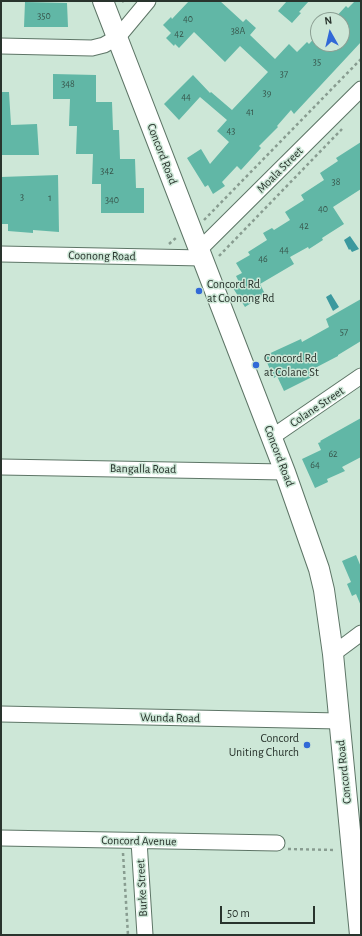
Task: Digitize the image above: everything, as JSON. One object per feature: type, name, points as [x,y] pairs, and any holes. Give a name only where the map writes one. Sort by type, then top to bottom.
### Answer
[{"type":"main road","name":"Concord Road","points":[[116,1],[118,38],[207,255],[319,569],[325,597],[332,654],[350,852],[360,935]]},
{"type":"street","points":[[1,46],[92,48],[104,45],[118,38],[148,1]]},
{"type":"street","name":"Moala Street","points":[[207,255],[361,89]]},
{"type":"street","name":"Coonong Road","points":[[1,254],[207,255]]},
{"type":"street","name":"Colane Street","points":[[272,437],[361,376]]},
{"type":"street","name":"Bangalla Road","points":[[1,467],[285,472]]},
{"type":"street","points":[[332,654],[361,633]]},
{"type":"street","name":"Wunda Road","points":[[1,714],[339,722]]},
{"type":"street","name":"Concord Avenue","points":[[1,838],[277,843]]},
{"type":"street","name":"Burke Street","points":[[139,841],[145,935]]},
{"type":"path","points":[[204,220],[361,59]]},
{"type":"path","points":[[207,255],[345,126]]},
{"type":"path","points":[[277,843],[286,849],[350,852]]},
{"type":"path","points":[[122,846],[128,935]]},
{"type":"water","points":[[350,236],[359,249],[352,252],[350,249],[349,250],[344,240]]},
{"type":"water","points":[[331,294],[339,307],[333,311],[326,297]]},
{"type":"building","points":[[189,1],[220,1],[243,22],[246,19],[256,28],[250,35],[275,59],[289,44],[297,52],[307,42],[309,44],[310,43],[310,52],[350,52],[350,12],[340,12],[346,6],[348,8],[355,1],[361,1],[361,42],[294,114],[291,110],[277,126],[278,127],[259,146],[261,148],[241,170],[237,166],[222,182],[225,186],[213,194],[208,185],[205,187],[187,158],[201,149],[210,164],[229,142],[217,131],[227,120],[200,97],[179,120],[164,104],[193,75],[210,93],[211,92],[232,110],[268,72],[240,46],[225,62],[194,32],[179,48],[175,44],[174,46],[166,38],[171,33],[163,25],[171,17],[172,19]]},
{"type":"building","points":[[287,1],[309,1],[292,23],[278,11]]},
{"type":"building","points":[[25,2],[67,3],[68,27],[24,27]]},
{"type":"building","points":[[53,74],[96,75],[96,102],[112,102],[113,130],[119,130],[120,159],[135,159],[136,188],[144,188],[144,213],[101,213],[101,184],[92,184],[93,154],[76,154],[77,126],[69,126],[70,99],[53,99]]},
{"type":"building","points":[[1,92],[9,92],[11,125],[37,124],[39,155],[1,155]]},
{"type":"building","points":[[361,142],[361,189],[333,207],[344,224],[322,238],[323,240],[309,249],[308,247],[290,257],[294,264],[260,284],[265,294],[245,307],[233,288],[240,284],[236,276],[242,273],[236,263],[250,255],[248,252],[267,240],[263,233],[272,228],[274,230],[290,220],[285,212],[304,200],[301,195],[324,180],[320,173],[338,161],[336,158]]},
{"type":"building","points":[[58,175],[59,232],[33,230],[33,233],[8,231],[8,224],[1,224],[1,177]]},
{"type":"building","points":[[361,299],[361,341],[338,356],[315,368],[318,374],[284,391],[277,376],[274,378],[264,356],[301,339],[302,342],[329,327],[326,319]]},
{"type":"building","points":[[361,418],[361,457],[342,467],[345,471],[327,479],[328,482],[315,488],[302,459],[321,450],[318,443],[321,442],[320,441]]},
{"type":"building","points":[[356,555],[361,567],[361,606],[356,594],[352,596],[347,584],[351,582],[342,561]]},
{"type":"place","name":"Concord Rd at Coonong Rd","points":[[199,291]]},
{"type":"place","name":"Concord Rd at Colane St","points":[[256,365]]},
{"type":"place","name":"Concord Uniting Church","points":[[307,745]]}]
